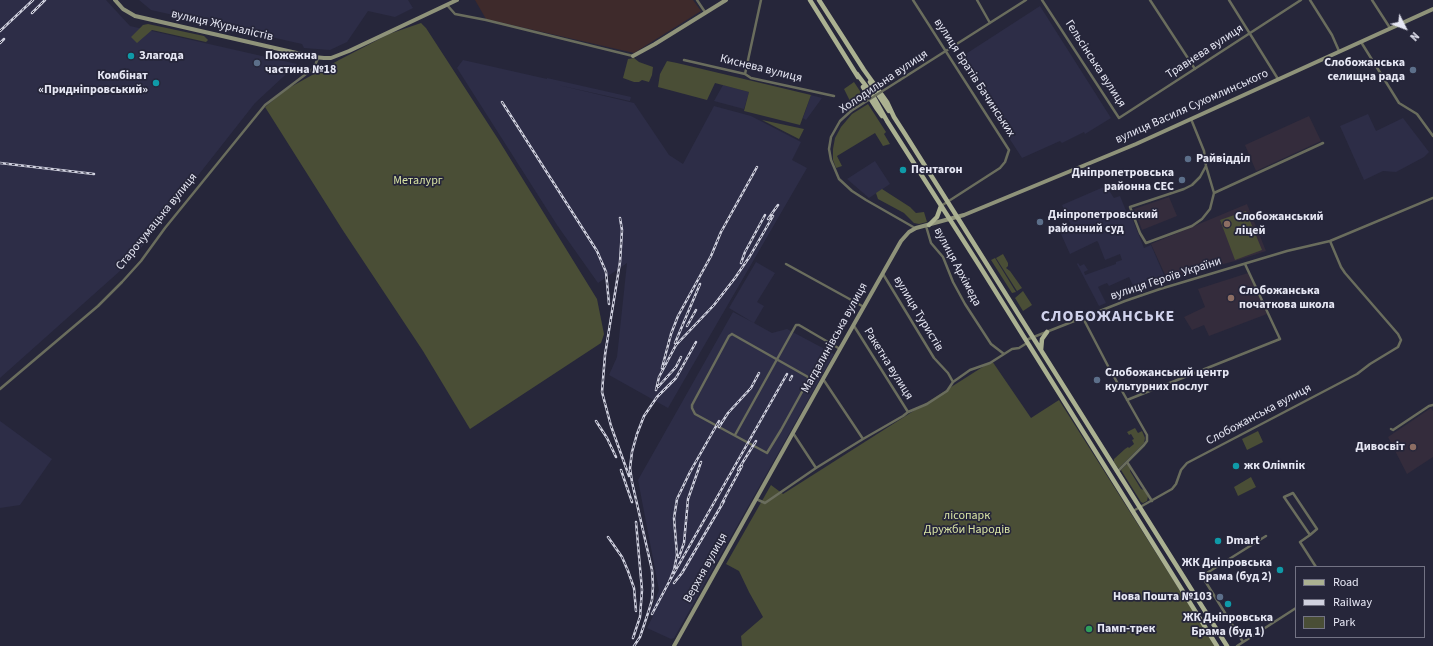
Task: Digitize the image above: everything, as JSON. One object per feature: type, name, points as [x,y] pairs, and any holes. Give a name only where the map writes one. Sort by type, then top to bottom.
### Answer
[{"type":"main road","points":[[810,0],[857,74],[872,94],[887,121],[1218,646]]},
{"type":"main road","points":[[819,0],[864,70],[875,91],[894,117],[1227,646]]},
{"type":"main road","points":[[928,225],[938,218],[941,206]]},
{"type":"main road","points":[[1041,350],[1042,340],[1046,332]]},
{"type":"street","name":"вулиця Журналістів","points":[[115,0],[123,9],[135,16],[318,58],[331,58],[349,51],[447,5]]},
{"type":"street","points":[[457,0],[447,5],[455,14],[486,20],[633,56],[726,0]]},
{"type":"street","points":[[697,0],[705,12]]},
{"type":"street","points":[[745,74],[761,0]]},
{"type":"street","name":"вулиця Братів Бачинських","points":[[913,0],[1009,150],[1005,162],[1000,168],[941,206]]},
{"type":"street","points":[[977,0],[990,23]]},
{"type":"street","name":"Холодильна вулиця","points":[[916,228],[866,200],[852,191],[839,179],[831,160],[829,149],[832,137],[840,122],[851,111],[1026,0]]},
{"type":"street","name":"Гельсінська вулиця","points":[[1042,0],[1119,118]]},
{"type":"street","points":[[1150,0],[1195,69]]},
{"type":"street","points":[[1229,0],[1278,80]]},
{"type":"street","name":"Травнева вулиця","points":[[1119,118],[1301,0]]},
{"type":"street","points":[[1310,0],[1332,35],[1339,51]]},
{"type":"street","points":[[1372,0],[1390,28]]},
{"type":"street","name":"вулиця Василя Сухомлинського","points":[[958,218],[1136,144],[1433,9]]},
{"type":"street","points":[[1360,42],[1399,103],[1417,114],[1433,136]]},
{"type":"street","name":"Старочумацька вулиця","points":[[0,388],[98,306],[122,282],[141,261],[165,228],[265,105],[314,68],[318,58]]},
{"type":"street","name":"Киснева вулиця","points":[[684,60],[745,74],[751,78],[834,96]]},
{"type":"street","points":[[1191,119],[1204,151],[1206,166],[1214,193],[1210,209],[1202,219],[1192,226],[1146,243],[1130,207],[1180,192],[1192,185],[1206,166]]},
{"type":"street","points":[[1214,193],[1323,143]]},
{"type":"street","points":[[1202,173],[1208,173]]},
{"type":"street","name":"вулиця Героїв України","points":[[756,499],[765,503],[862,439],[908,412],[927,404],[947,391],[953,382],[970,370],[990,362],[1012,349],[1019,348],[1032,337],[1157,290],[1287,251],[1330,241],[1433,198]]},
{"type":"street","name":"Магдалинівська вулиця","points":[[756,499],[904,236],[916,228],[958,218]]},
{"type":"street","name":"вулиця Архімеда","points":[[928,225],[930,239],[943,257],[953,282],[965,304],[991,344],[1004,354]]},
{"type":"street","name":"Слобожанська вулиця","points":[[1133,510],[1152,501],[1175,487],[1181,470],[1187,463],[1357,374],[1370,364],[1398,347],[1401,340],[1398,334],[1345,273],[1330,241]]},
{"type":"street","points":[[786,264],[864,307]]},
{"type":"street","points":[[1128,400],[1280,339],[1246,264]]},
{"type":"street","name":"вулиця Туристів","points":[[883,273],[934,358],[948,373],[953,382]]},
{"type":"street","points":[[1083,318],[1146,436],[1147,441],[1144,445],[1117,472]]},
{"type":"street","points":[[735,435],[798,324],[841,349]]},
{"type":"street","name":"Ракетна вулиця","points":[[854,326],[908,412]]},
{"type":"street","points":[[732,334],[777,360],[808,377],[809,379],[767,453],[695,414],[692,405],[729,336],[732,334]]},
{"type":"street","points":[[823,379],[862,439]]},
{"type":"street","points":[[1391,430],[1428,406],[1433,406]]},
{"type":"street","points":[[793,433],[816,468]]},
{"type":"street","points":[[1127,462],[1152,501]]},
{"type":"street","points":[[1310,535],[1284,497],[1293,493],[1317,530],[1310,535],[1300,542],[1315,566]]},
{"type":"street","name":"Верхня вулиця","points":[[674,646],[756,499]]},
{"type":"street","points":[[1243,642],[1202,576],[1266,536]]},
{"type":"street","points":[[1237,646],[1295,609]]},
{"type":"shaded area","points":[[0,0],[106,0],[130,26],[297,64],[255,103],[130,262],[0,378]]},
{"type":"shaded area","points":[[139,0],[408,0],[413,8],[395,17],[368,11],[347,42],[330,50],[304,48],[302,44],[151,10]]},
{"type":"shaded area","points":[[475,0],[693,0],[701,11],[634,53],[486,19]]},
{"type":"shaded area","points":[[1040,6],[1111,118],[1085,134],[1084,132],[1062,143],[1060,141],[1022,158],[958,59]]},
{"type":"shaded area","points":[[463,60],[631,97],[630,101],[558,85],[634,103],[669,155],[683,164],[714,106],[751,116],[801,142],[792,160],[807,168],[668,408],[609,375],[617,357],[627,263],[598,283],[557,225],[457,68]]},
{"type":"shaded area","points":[[723,85],[749,92],[744,109],[714,101]]},
{"type":"shaded area","points":[[811,95],[822,98],[806,120],[803,118]]},
{"type":"shaded area","points":[[1368,114],[1376,131],[1403,118],[1429,152],[1424,157],[1396,172],[1383,171],[1364,180],[1340,126]]},
{"type":"shaded area","points":[[1309,116],[1321,141],[1256,171],[1245,145]]},
{"type":"shaded area","points":[[875,161],[890,184],[869,198],[847,179]]},
{"type":"shaded area","points":[[1106,186],[1114,198],[1120,196],[1129,218],[1132,218],[1144,248],[1151,245],[1166,280],[1136,292],[1129,277],[1109,286],[1107,283],[1098,287],[1106,303],[1099,306],[1077,264],[1078,263],[1080,266],[1084,264],[1088,270],[1084,272],[1085,275],[1116,264],[1116,262],[1122,260],[1120,254],[1105,260],[1097,241],[1070,254],[1061,234],[1070,229],[1069,226],[1071,225],[1062,205]]},
{"type":"shaded area","points":[[1169,197],[1177,216],[1142,230],[1134,209]]},
{"type":"shaded area","name":"Слобожанський ліцей","points":[[1247,204],[1266,251],[1167,279],[1151,244]]},
{"type":"shaded area","points":[[756,262],[775,273],[757,302],[764,306],[754,323],[729,308]]},
{"type":"shaded area","name":"Cлобожанська початкова школа","points":[[1248,273],[1267,314],[1209,336],[1204,325],[1192,330],[1184,317],[1205,307],[1198,289]]},
{"type":"shaded area","points":[[733,312],[772,333],[787,329],[834,354],[674,638],[671,639],[647,628],[653,616],[650,613],[659,590],[638,480]]},
{"type":"shaded area","name":"Дивосвіт","points":[[1431,408],[1433,411],[1433,457],[1407,474],[1388,437]]},
{"type":"shaded area","points":[[0,421],[52,459],[20,505],[0,508]]},
{"type":"green space","name":"Металург","points":[[421,23],[426,28],[498,139],[597,299],[604,334],[601,343],[470,429],[423,351],[342,229],[265,107],[287,89],[339,60],[389,34]]},
{"type":"green space","points":[[148,24],[204,36],[208,40],[206,42],[152,30],[137,43],[131,37],[143,25]]},
{"type":"green space","points":[[634,58],[639,62],[653,67],[649,82],[642,80],[639,82],[634,82],[623,78],[628,59]]},
{"type":"green space","points":[[667,61],[811,95],[800,125],[744,111],[749,92],[715,83],[707,100],[658,87],[660,74]]},
{"type":"green space","points":[[854,82],[864,97],[852,105],[844,89]]},
{"type":"green space","points":[[868,104],[886,132],[884,134],[890,144],[883,146],[875,133],[837,156],[842,166],[836,168],[833,160],[835,138],[841,127],[852,114]]},
{"type":"green space","points":[[762,120],[804,129],[799,139]]},
{"type":"green space","points":[[882,189],[910,207],[916,213],[924,212],[927,222],[919,224],[914,223],[904,213],[878,199],[876,193]]},
{"type":"green space","points":[[1246,211],[1262,250],[1235,260],[1220,220]]},
{"type":"green space","points":[[1003,254],[1008,263],[1006,268],[1010,271],[1022,288],[1017,291],[996,258]]},
{"type":"green space","points":[[995,258],[1016,292],[1012,293],[991,260]]},
{"type":"green space","points":[[1023,291],[1032,305],[1023,311],[1015,298]]},
{"type":"green space","name":"лісопарк Дружби Народів","points":[[992,361],[1031,418],[1059,400],[1215,646],[742,646],[741,636],[763,617],[739,571],[726,564],[771,485],[783,494]]},
{"type":"green space","points":[[1135,428],[1138,433],[1142,431],[1145,438],[1144,443],[1118,468],[1114,462],[1114,459],[1125,449],[1134,444],[1132,440],[1134,439],[1131,434],[1129,435],[1127,432]]},
{"type":"green space","points":[[1258,431],[1263,442],[1247,450],[1242,439]]},
{"type":"green space","points":[[1128,464],[1131,468],[1130,471],[1141,489],[1144,490],[1148,496],[1147,501],[1143,503],[1121,470]]},
{"type":"green space","points":[[1251,477],[1256,487],[1238,496],[1234,487]]},
{"type":"railway","points":[[0,31],[33,0]]},
{"type":"railway","points":[[32,13],[45,0]]},
{"type":"railway","points":[[0,43],[4,39]]},
{"type":"railway","points":[[502,102],[597,251],[606,272],[609,304]]},
{"type":"railway","points":[[0,163],[94,174]]},
{"type":"railway","points":[[662,368],[671,334],[678,316],[711,256],[721,232],[757,167]]},
{"type":"railway","points":[[768,219],[778,205]]},
{"type":"railway","points":[[741,263],[745,252],[765,215]]},
{"type":"railway","points":[[656,390],[659,377],[676,345],[714,305],[735,278],[750,256],[773,216]]},
{"type":"railway","points":[[620,218],[622,230],[620,262],[605,355],[602,392],[611,426],[629,476]]},
{"type":"railway","points":[[675,343],[700,284]]},
{"type":"railway","points":[[687,326],[696,310]]},
{"type":"railway","points":[[634,646],[640,637],[648,613],[652,600],[653,586],[652,570],[632,482],[630,468],[632,452],[644,416],[657,397],[676,378],[696,342]]},
{"type":"railway","points":[[658,387],[676,367],[681,357]]},
{"type":"railway","points":[[719,427],[728,413],[751,388],[759,373]]},
{"type":"railway","points":[[669,582],[787,374]]},
{"type":"railway","points":[[790,380],[792,376]]},
{"type":"railway","points":[[596,421],[607,438],[616,457]]},
{"type":"railway","points":[[652,614],[674,570],[677,555],[674,518],[677,499],[690,472],[719,421]]},
{"type":"railway","points":[[738,470],[756,441]]},
{"type":"railway","points":[[679,557],[684,543],[688,499],[701,462]]},
{"type":"railway","points":[[721,505],[742,466]]},
{"type":"railway","points":[[621,470],[632,502]]},
{"type":"railway","points":[[674,583],[682,573],[724,501]]},
{"type":"railway","points":[[633,638],[640,617],[642,590],[636,522]]},
{"type":"railway","points":[[608,537],[622,557],[628,571],[634,588],[636,611]]},
{"type":"place","name":"Злагода","points":[[131,56]]},
{"type":"place","name":"Пожежна частина №18","points":[[257,63]]},
{"type":"place","name":"Слобожанська селищна рада","points":[[1413,70]]},
{"type":"place","name":"Комбінат «Придніпровський»","points":[[156,83]]},
{"type":"place","name":"Райвідділ","points":[[1188,159]]},
{"type":"place","name":"Пентагон","points":[[903,170]]},
{"type":"place","name":"Дніпропетровська районна СЕС","points":[[1182,180]]},
{"type":"place","name":"Дніпропетровський районний суд","points":[[1040,222]]},
{"type":"place","name":"Слобожанський ліцей","points":[[1227,224]]},
{"type":"place","name":"Cлобожанська початкова школа","points":[[1231,298]]},
{"type":"place","name":"Слобожанський центр культурних послуг","points":[[1097,380]]},
{"type":"place","name":"Дивосвіт","points":[[1413,447]]},
{"type":"place","name":"жк Олімпік","points":[[1236,466]]},
{"type":"place","name":"Dmart","points":[[1218,541]]},
{"type":"place","name":"ЖК Дніпровська Брама (буд 2)","points":[[1280,570]]},
{"type":"place","name":"Нова Пошта №103","points":[[1220,597]]},
{"type":"place","name":"ЖК Дніпровська Брама (буд 1)","points":[[1228,604]]},
{"type":"place","name":"Памп-трек","points":[[1089,629]]},
{"type":"district","name":"СЛОБОЖАНСЬКЕ","points":[[1108,317]]}]
